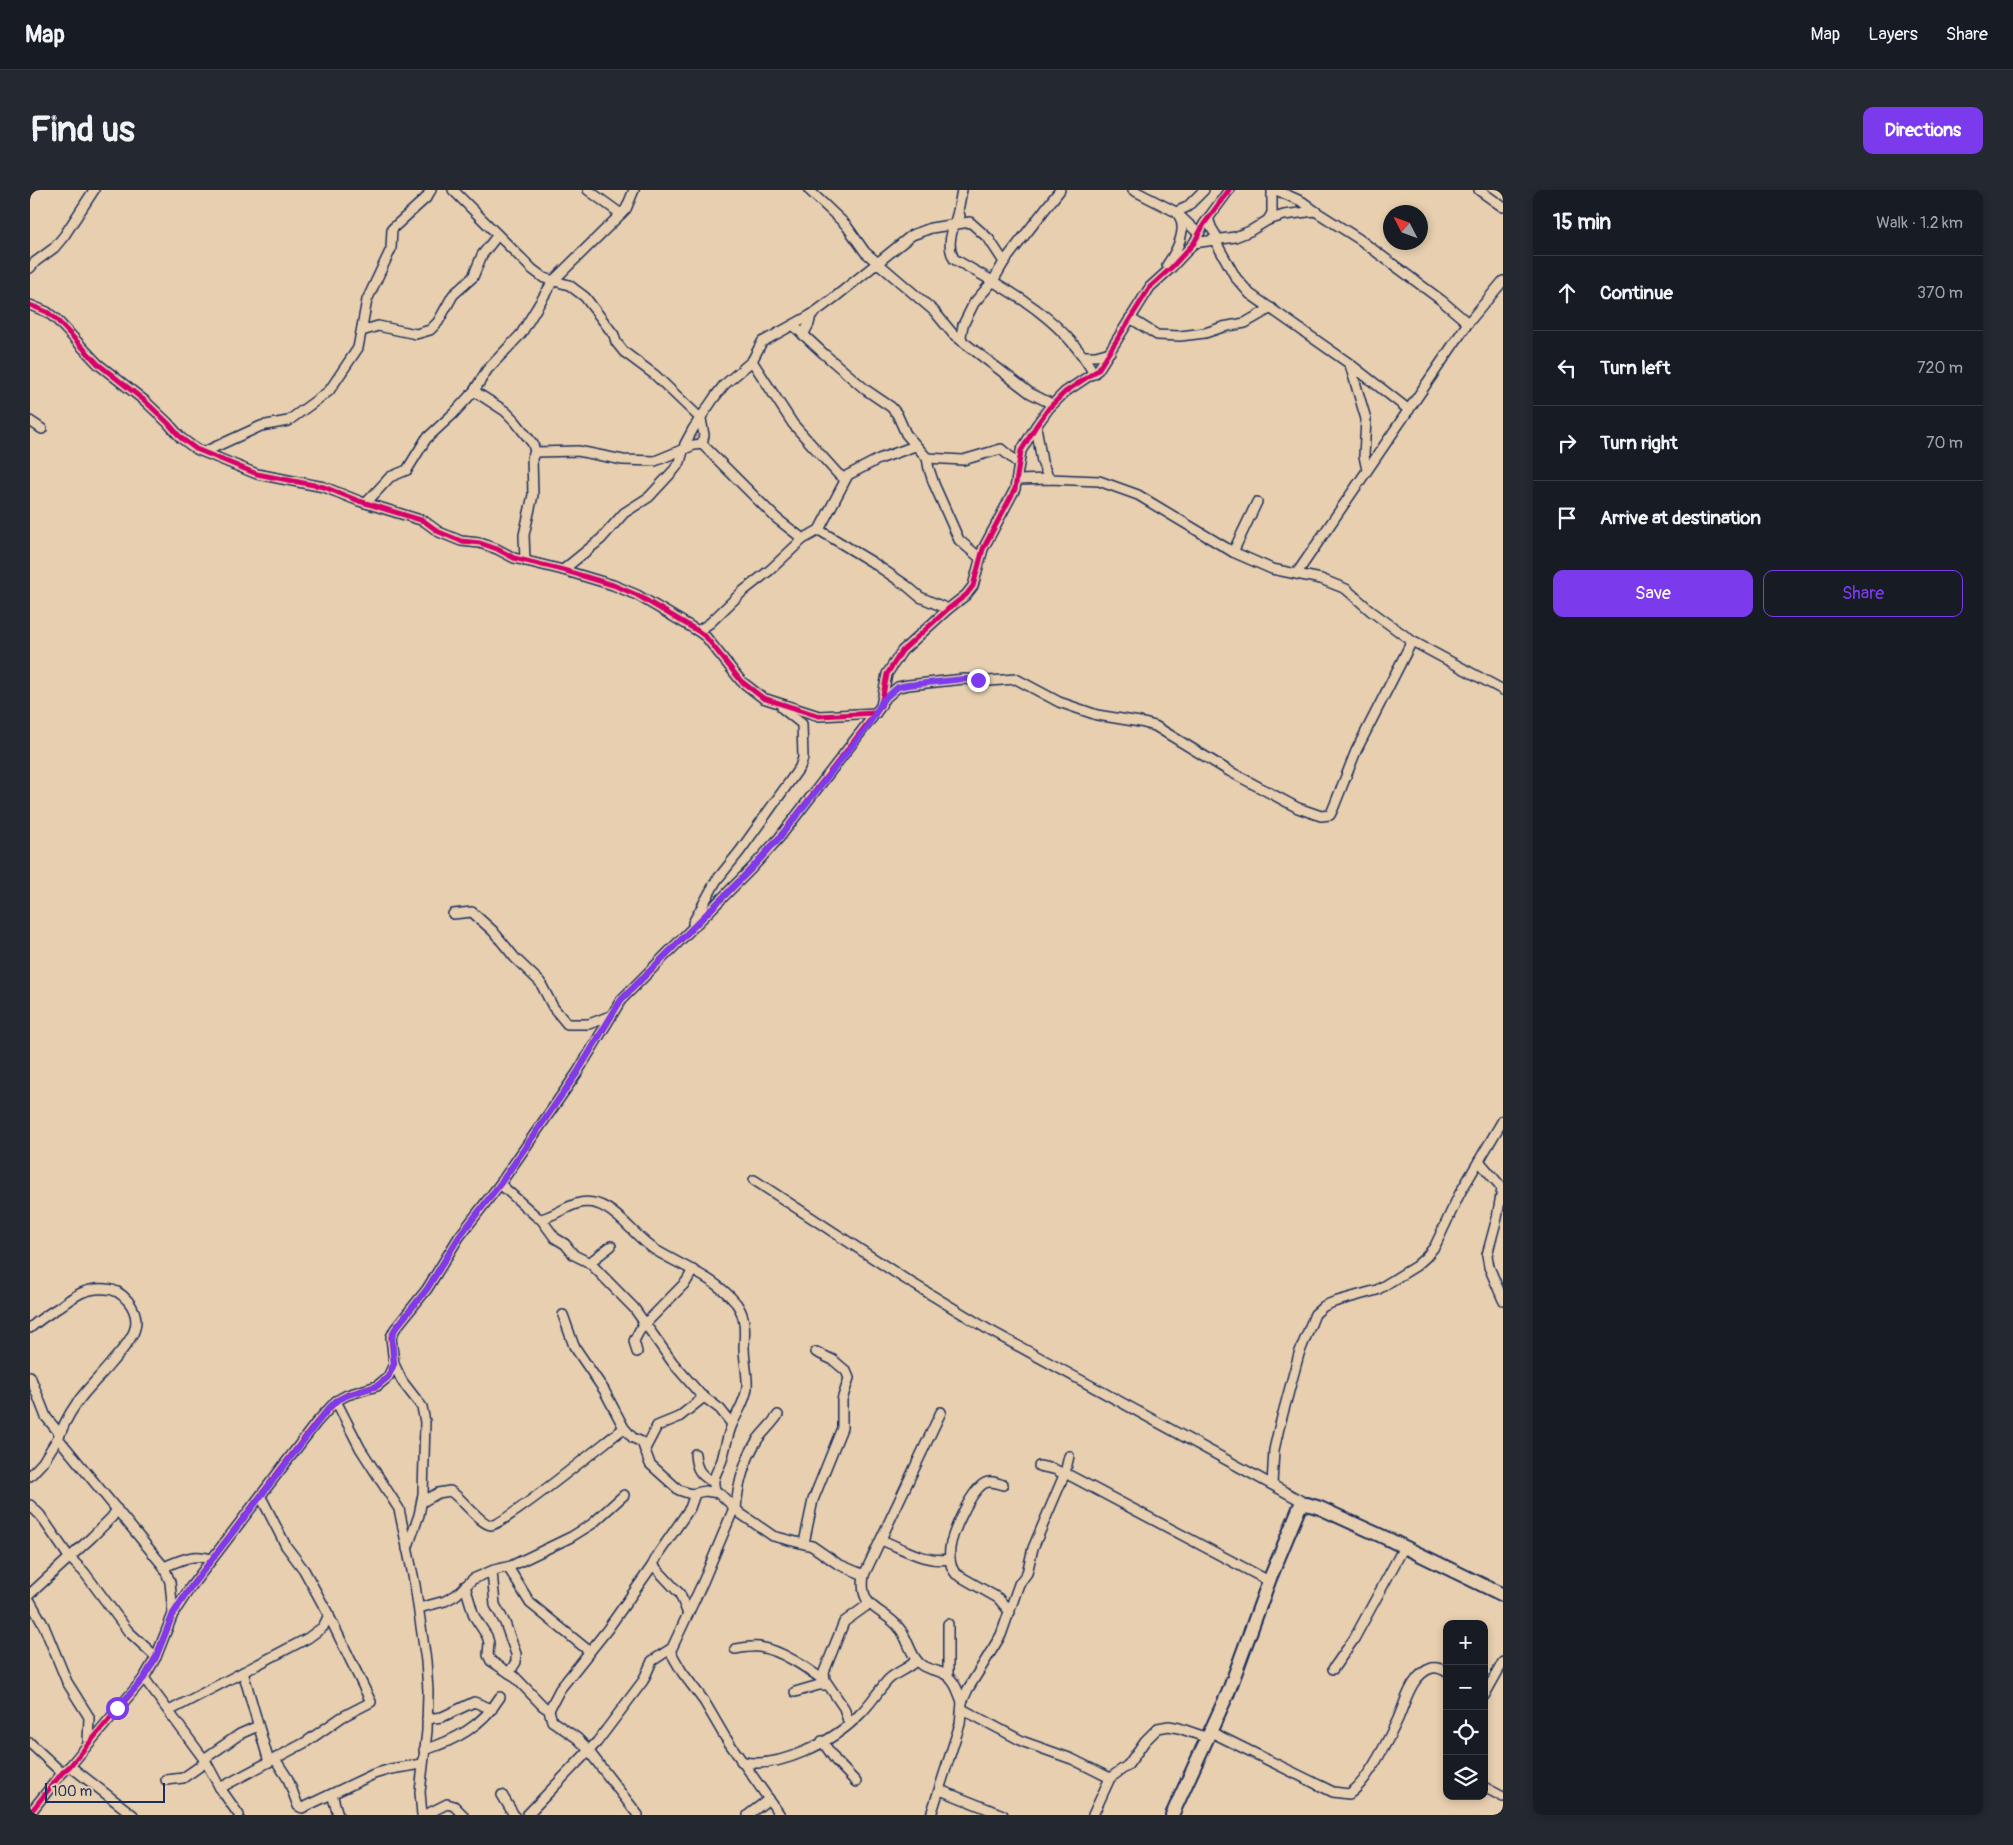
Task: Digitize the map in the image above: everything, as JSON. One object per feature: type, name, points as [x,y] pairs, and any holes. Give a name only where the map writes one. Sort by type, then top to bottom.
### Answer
[{"type":"street","points":[[30,268],[60,240],[94,190]]},
{"type":"street","points":[[204,452],[262,426],[288,421],[324,395],[334,385],[344,367],[357,350],[367,300],[392,249],[392,229],[426,198],[431,190]]},
{"type":"street","points":[[453,190],[532,269],[544,278],[569,285],[585,297],[614,335],[616,342],[624,352],[655,375],[701,419],[704,435],[702,444]]},
{"type":"street","points":[[588,190],[621,214]]},
{"type":"street","points":[[366,503],[390,477],[406,470],[426,439],[474,391],[487,370],[521,334],[554,281],[621,214],[629,204],[634,190]]},
{"type":"street","points":[[809,190],[846,225],[860,246],[876,262],[934,311],[962,342],[1037,398],[1052,404]]},
{"type":"street","points":[[962,190],[950,245],[950,252],[954,259],[1014,292],[1040,312],[1084,356],[1094,374]]},
{"type":"street","points":[[962,342],[963,325],[974,303],[993,281],[1004,262],[1060,190]]},
{"type":"street","points":[[1132,190],[1178,214],[1198,233]]},
{"type":"street","points":[[1178,214],[1204,190]]},
{"type":"street","points":[[407,1549],[422,1502],[426,1422],[422,1407],[402,1381],[394,1364],[392,1337],[395,1329],[427,1289],[459,1237],[500,1184],[577,1073],[610,1016],[631,989],[779,838],[876,713],[883,700],[886,679],[893,664],[908,643],[973,586],[980,558],[1010,501],[1018,480],[1020,451],[1036,426],[1052,404],[1072,387],[1094,374],[1110,352],[1150,287],[1172,267],[1194,242],[1208,218],[1229,190]]},
{"type":"street","points":[[1268,220],[1272,213],[1272,190]]},
{"type":"street","points":[[1276,190],[1303,202],[1359,238],[1468,322]]},
{"type":"street","points":[[1479,190],[1503,207]]},
{"type":"street","points":[[958,211],[965,222]]},
{"type":"street","points":[[1194,242],[1235,237],[1250,231],[1268,220],[1284,215],[1315,211]]},
{"type":"street","points":[[1158,279],[1173,256],[1182,236],[1182,224],[1178,214]]},
{"type":"street","points":[[1208,218],[1216,239],[1242,286],[1350,364],[1409,410]]},
{"type":"street","points":[[563,570],[601,539],[624,513],[649,497],[674,470],[680,462],[693,429],[719,391],[752,361],[762,342],[811,315],[851,283],[861,278],[876,262],[900,246],[912,235],[932,228],[970,222],[990,239],[1004,262]]},
{"type":"street","points":[[362,331],[378,326],[416,334],[430,330],[438,322],[453,295],[473,277],[482,255],[497,236]]},
{"type":"street","points":[[1296,573],[1468,322],[1503,281]]},
{"type":"street","points":[[30,304],[49,313],[98,364],[145,401],[168,423],[180,438],[196,449],[257,474],[324,487],[366,503],[424,521],[439,532],[453,538],[469,543],[480,543],[525,561],[613,585],[637,595],[706,637],[741,681],[763,698],[778,704],[819,716],[876,713]]},
{"type":"street","points":[[1130,318],[1157,335],[1192,335],[1245,322],[1271,308]]},
{"type":"street","points":[[803,335],[811,315]]},
{"type":"street","points":[[793,325],[866,390],[891,407],[897,414],[906,434],[927,458],[928,469],[954,532],[962,544],[980,558]]},
{"type":"street","points":[[1084,356],[1096,356],[1110,352]]},
{"type":"street","points":[[752,361],[793,424],[838,474],[845,478]]},
{"type":"street","points":[[1350,364],[1366,419],[1364,456],[1367,470]]},
{"type":"street","points":[[474,391],[516,421],[529,438],[535,452],[532,458],[532,503],[524,535],[525,561]]},
{"type":"street","points":[[1037,398],[1044,414]]},
{"type":"street","points":[[30,421],[42,429]]},
{"type":"street","points":[[1036,426],[1042,462],[1049,479]]},
{"type":"street","points":[[535,452],[578,451],[624,460],[655,461],[694,445],[702,444]]},
{"type":"street","points":[[702,444],[776,518],[803,540]]},
{"type":"street","points":[[698,631],[710,623],[742,592],[803,540],[819,530],[838,497],[845,478],[852,472],[915,446]]},
{"type":"street","points":[[927,458],[963,460],[1001,449],[1011,455],[1019,464]]},
{"type":"street","points":[[1018,480],[1099,481],[1138,495],[1233,552],[1272,568],[1321,579],[1346,589],[1371,611],[1412,641],[1503,690]]},
{"type":"street","points":[[1233,552],[1258,502]]},
{"type":"street","points":[[819,530],[849,550],[872,562],[920,597],[948,609]]},
{"type":"street","points":[[883,700],[898,687],[908,685],[964,679],[989,681],[1016,679],[1069,706],[1097,715],[1155,726],[1298,808],[1322,816],[1330,815],[1334,809],[1356,751],[1412,641]]},
{"type":"street","points":[[687,934],[716,881],[793,777],[803,758],[802,724],[778,704]]},
{"type":"street","points":[[453,914],[472,912],[482,919],[515,958],[540,982],[553,1007],[568,1024],[589,1024],[610,1016]]},
{"type":"street","points":[[1272,1484],[1274,1450],[1279,1428],[1298,1354],[1315,1314],[1324,1306],[1334,1302],[1377,1290],[1416,1266],[1434,1246],[1449,1214],[1503,1120]]},
{"type":"street","points":[[1479,1161],[1503,1189],[1487,1255],[1489,1267],[1503,1300]]},
{"type":"street","points":[[754,1180],[902,1277],[982,1325],[1206,1450],[1307,1504],[1320,1508],[1404,1547],[1503,1596]]},
{"type":"street","points":[[500,1184],[541,1219],[554,1238],[564,1244],[574,1254],[589,1262],[634,1308],[673,1363],[704,1397],[720,1409],[732,1424]]},
{"type":"street","points":[[541,1219],[576,1204],[587,1202],[606,1207],[654,1249],[715,1284],[732,1299],[740,1310],[744,1323],[747,1387],[742,1404],[732,1424],[713,1482],[716,1492]]},
{"type":"street","points":[[589,1262],[611,1246]]},
{"type":"street","points":[[637,1352],[634,1341],[645,1323],[686,1282],[693,1270]]},
{"type":"street","points":[[30,1328],[77,1293],[105,1288],[115,1290],[123,1296],[136,1314],[135,1330],[126,1347],[74,1406],[59,1436],[30,1476]]},
{"type":"street","points":[[564,1315],[574,1346],[604,1390],[624,1428],[633,1438],[642,1442],[650,1464],[670,1483],[682,1492],[695,1494],[703,1491],[721,1494],[735,1509],[773,1536],[818,1548],[838,1564],[864,1575]]},
{"type":"street","points":[[804,1543],[813,1500],[842,1428],[842,1400],[849,1378],[846,1371],[833,1360],[816,1352]]},
{"type":"street","points":[[30,1813],[144,1678],[156,1657],[173,1614],[211,1559],[261,1497],[307,1434],[336,1401],[348,1395],[377,1386],[388,1377],[394,1364]]},
{"type":"street","points":[[30,1376],[46,1417],[59,1436],[164,1568],[171,1589],[173,1614]]},
{"type":"street","points":[[645,1449],[657,1426],[679,1417],[704,1397]]},
{"type":"street","points":[[336,1401],[360,1448],[400,1509],[419,1608],[427,1683],[427,1719],[420,1792],[423,1815],[447,1804],[454,1806],[463,1815]]},
{"type":"street","points":[[940,1412],[902,1498],[864,1575],[863,1585],[869,1604],[899,1626],[916,1660],[924,1667],[948,1676],[955,1684],[962,1705],[1024,1742],[1072,1759],[1110,1778]]},
{"type":"street","points":[[527,1815],[589,1752],[643,1681],[652,1661],[656,1657],[670,1651],[735,1509],[738,1490],[756,1442],[778,1416]]},
{"type":"street","points":[[422,1502],[438,1493],[450,1491],[482,1520],[490,1526],[495,1525],[518,1511],[624,1428]]},
{"type":"street","points":[[695,1454],[698,1471],[705,1478],[713,1482]]},
{"type":"street","points":[[931,1815],[960,1724],[962,1705],[968,1689],[1001,1635],[1019,1584],[1027,1573],[1040,1530],[1065,1474],[1069,1456]]},
{"type":"street","points":[[1039,1466],[1054,1469],[1065,1474],[1269,1580]]},
{"type":"street","points":[[1003,1485],[991,1481],[986,1483],[974,1495],[955,1532],[950,1548],[950,1558],[956,1574],[998,1598],[1010,1612]]},
{"type":"street","points":[[549,1710],[560,1688],[606,1630],[653,1565],[659,1553],[690,1508],[695,1494]]},
{"type":"street","points":[[419,1608],[445,1601],[473,1579],[508,1567],[571,1537],[592,1524],[624,1495]]},
{"type":"street","points":[[220,1788],[306,1742],[342,1716],[371,1702],[329,1615],[304,1570],[286,1546],[261,1497]]},
{"type":"street","points":[[1172,1815],[1228,1694],[1297,1509],[1307,1504]]},
{"type":"street","points":[[30,1505],[128,1631],[156,1657]]},
{"type":"street","points":[[30,1594],[105,1525],[117,1509]]},
{"type":"street","points":[[881,1540],[916,1556],[941,1560],[950,1558]]},
{"type":"street","points":[[1333,1669],[1354,1639],[1404,1547]]},
{"type":"street","points":[[164,1568],[194,1556],[211,1559]]},
{"type":"street","points":[[653,1565],[680,1594],[688,1614]]},
{"type":"street","points":[[508,1567],[530,1603],[589,1651]]},
{"type":"street","points":[[492,1571],[495,1605],[505,1623],[516,1654],[516,1662],[509,1673]]},
{"type":"street","points":[[465,1586],[474,1616],[487,1636],[488,1658],[495,1665],[509,1673],[549,1710],[552,1721],[577,1738],[638,1815]]},
{"type":"street","points":[[30,1602],[44,1626],[67,1682],[89,1717],[88,1742]]},
{"type":"street","points":[[827,1684],[824,1672],[842,1627],[848,1618],[869,1604]]},
{"type":"street","points":[[169,1711],[319,1631],[329,1615]]},
{"type":"street","points":[[948,1624],[948,1676]]},
{"type":"street","points":[[735,1649],[758,1647],[770,1650],[799,1663],[827,1684],[844,1708],[850,1724]]},
{"type":"street","points":[[670,1651],[741,1761],[780,1815]]},
{"type":"street","points":[[741,1761],[752,1764],[775,1762],[803,1752],[850,1724],[865,1709],[888,1680],[916,1660]]},
{"type":"street","points":[[1488,1689],[1503,1662]]},
{"type":"street","points":[[1093,1815],[1110,1778],[1128,1765],[1145,1741],[1158,1728],[1169,1726],[1209,1735],[1333,1792],[1349,1794],[1355,1790],[1379,1756],[1398,1720],[1411,1688],[1418,1678],[1432,1668],[1443,1670]]},
{"type":"street","points":[[243,1672],[258,1726],[272,1761],[288,1779],[300,1808],[382,1772],[422,1764]]},
{"type":"street","points":[[144,1678],[205,1761],[238,1815]]},
{"type":"street","points":[[795,1692],[827,1684]]},
{"type":"street","points":[[424,1750],[469,1730],[492,1708],[500,1697]]},
{"type":"street","points":[[427,1719],[442,1717],[474,1702],[492,1708]]},
{"type":"street","points":[[166,1780],[183,1778],[240,1734],[258,1726]]},
{"type":"street","points":[[822,1741],[834,1758],[856,1782]]},
{"type":"street","points":[[30,1743],[62,1773]]},
{"type":"street","points":[[70,1766],[133,1815]]},
{"type":"street","points":[[1488,1789],[1503,1797]]},
{"type":"street","points":[[940,1790],[1003,1815]]},
{"type":"street","points":[[332,1794],[338,1815]]},
{"type":"street","points":[[502,1795],[514,1815]]},
{"type":"street","points":[[748,1815],[769,1799]]},
{"type":"cycle path","points":[[30,1813],[144,1678],[156,1657],[173,1614],[190,1588],[316,1423],[336,1401],[347,1395],[377,1386],[388,1377],[394,1364],[391,1337],[395,1329],[427,1289],[459,1237],[500,1184],[577,1073],[621,1000],[751,869],[779,838],[881,706],[887,674],[902,651],[966,595],[973,586],[983,549],[1015,489],[1021,451],[1036,426],[1049,408],[1065,392],[1098,370],[1150,287],[1194,243],[1204,224],[1229,190]]},
{"type":"cycle path","points":[[30,305],[47,312],[56,319],[98,364],[145,401],[181,438],[196,449],[257,474],[324,487],[359,501],[424,521],[439,532],[461,541],[480,543],[514,558],[613,585],[637,595],[706,637],[741,681],[763,698],[819,716],[876,713]]},
{"type":"route","points":[[117,1708],[144,1678],[156,1657],[173,1614],[190,1588],[307,1434],[336,1401],[348,1395],[377,1386],[388,1377],[394,1364],[392,1337],[395,1329],[427,1289],[459,1237],[500,1184],[577,1073],[621,1000],[684,938],[779,838],[868,726],[883,700],[894,690],[898,687],[924,682],[964,679],[978,680]]}]
